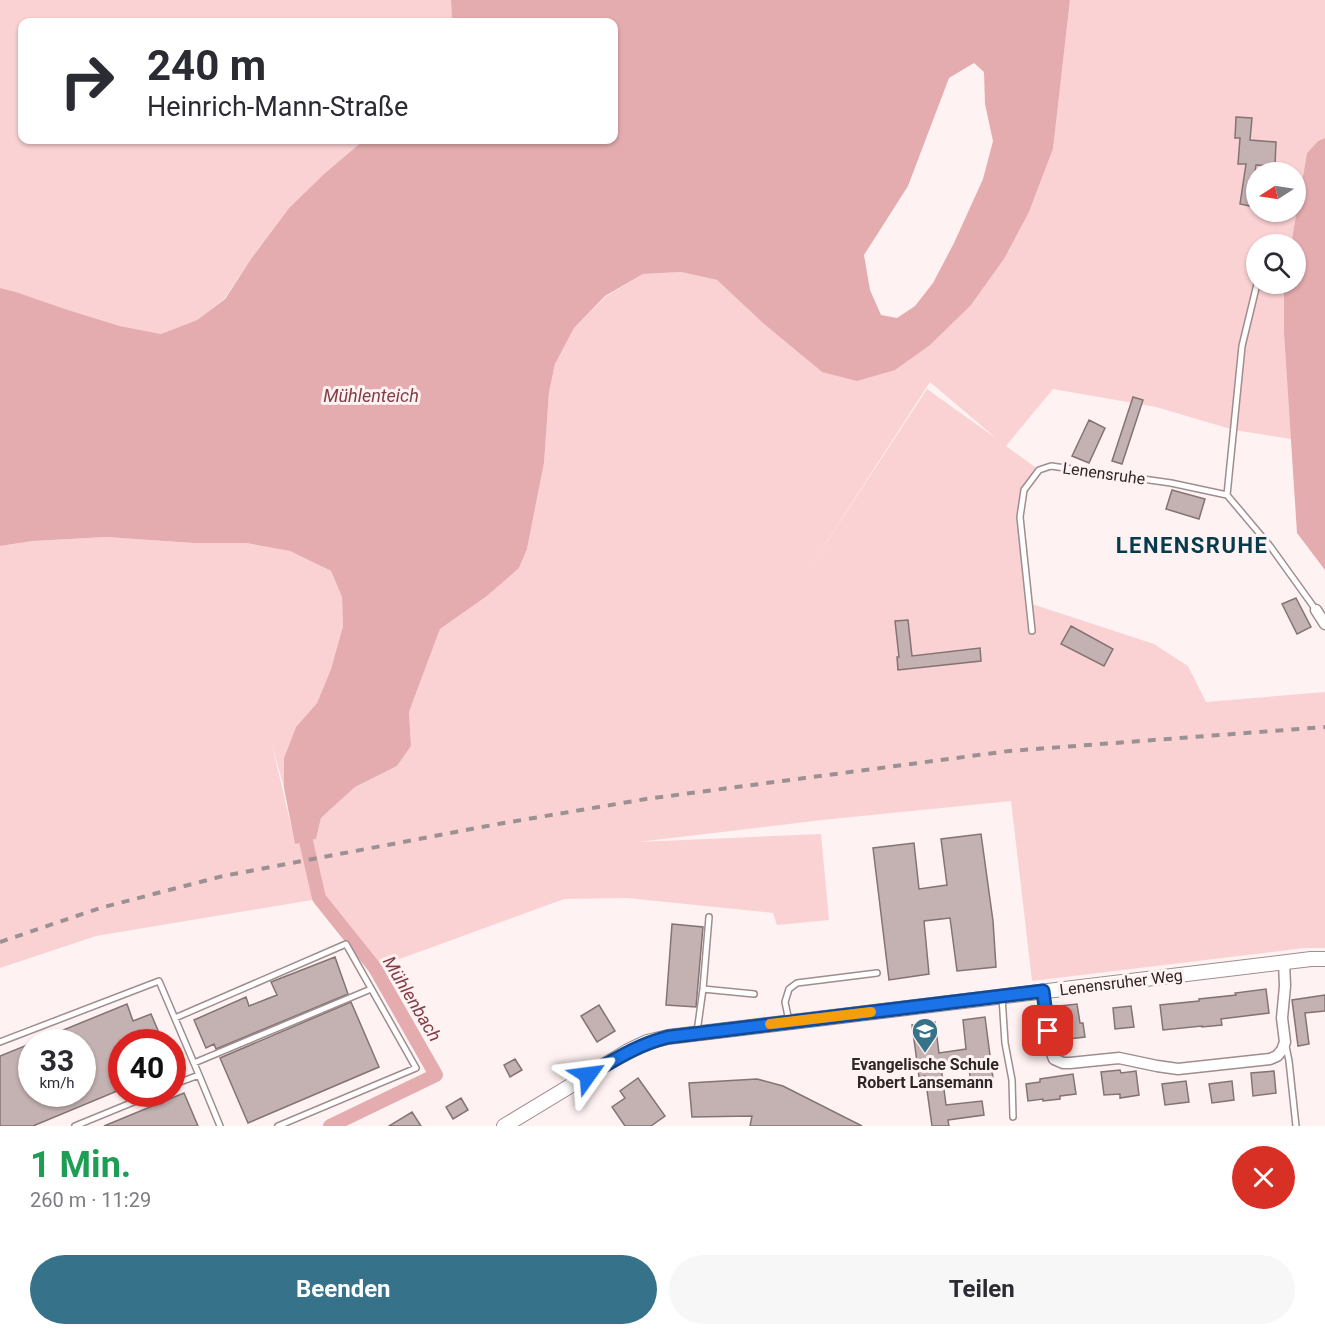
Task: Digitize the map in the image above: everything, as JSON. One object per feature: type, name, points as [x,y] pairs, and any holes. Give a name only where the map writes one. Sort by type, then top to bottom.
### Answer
[{"type":"street","points":[[1316,610],[1325,624]]},
{"type":"street","name":"Lenensruher Weg","points":[[508,1125],[628,1051],[647,1042],[668,1037],[1284,962],[1325,959]]},
{"type":"street","points":[[1043,991],[1051,1051],[1054,1059],[1063,1063],[1119,1058],[1178,1069],[1270,1059],[1277,1056],[1285,1042],[1282,1018],[1285,986],[1284,962]]},
{"type":"lane","points":[[1255,294],[1242,346],[1227,495],[1270,546],[1316,610]]},
{"type":"lane","name":"Lenensruhe","points":[[1032,631],[1020,517],[1024,490],[1039,470],[1051,466],[1068,468],[1171,483],[1227,495]]},
{"type":"lane","points":[[697,1032],[709,917]]},
{"type":"lane","points":[[175,1018],[346,944],[416,1068],[278,1126]]},
{"type":"lane","points":[[789,1021],[785,1002],[789,989],[797,983],[877,973]]},
{"type":"lane","points":[[0,1042],[159,981],[220,1126]]},
{"type":"lane","points":[[194,1063],[371,989]]},
{"type":"lane","points":[[703,989],[754,994]]},
{"type":"lane","points":[[1002,996],[1014,1117]]},
{"type":"lane","points":[[1285,1042],[1296,1126]]},
{"type":"lane","points":[[186,1080],[199,1075]]},
{"type":"lane","points":[[75,1126],[121,1107]]},
{"type":"shaded area","points":[[0,0],[451,0],[452,18],[18,18],[18,144],[359,144],[289,208],[224,299],[197,320],[161,334],[120,326],[0,288]]},
{"type":"shaded area","points":[[1070,0],[1325,0],[1325,138],[1318,141],[1307,153],[1305,162],[1246,162],[1246,222],[1295,222],[1293,234],[1246,234],[1246,294],[1284,294],[1284,333],[1291,439],[1234,430],[1156,407],[1053,389],[1006,446],[1039,470],[1024,490],[1020,517],[1029,603],[1154,644],[1188,666],[1206,702],[1325,692],[1325,948],[1305,948],[1032,981],[1011,801],[638,842],[821,834],[829,920],[777,925],[773,913],[627,898],[564,899],[375,968],[318,899],[96,936],[0,968],[0,546],[33,541],[106,537],[193,543],[246,543],[290,551],[331,571],[342,597],[343,626],[331,669],[317,703],[296,727],[284,758],[284,788],[272,744],[295,843],[316,839],[321,818],[355,787],[397,766],[411,746],[409,712],[440,629],[487,596],[519,568],[527,549],[544,463],[549,392],[555,364],[574,328],[605,297],[643,274],[681,272],[717,280],[764,324],[822,372],[971,305],[1004,259],[1029,212],[1053,149]],"holes":[[[930,382],[997,439],[927,389],[813,563]]]},
{"type":"water","name":"Mühlenteich","points":[[451,0],[1070,0],[1053,149],[1029,212],[1004,259],[971,305],[930,345],[895,370],[857,381],[822,372],[764,324],[717,280],[681,272],[643,274],[605,296],[574,328],[555,364],[549,392],[544,463],[527,549],[519,568],[487,596],[440,629],[409,712],[411,746],[397,766],[355,787],[321,818],[316,839],[295,844],[284,788],[284,758],[296,727],[317,703],[331,669],[343,626],[342,597],[331,571],[290,551],[246,543],[193,543],[106,537],[33,541],[0,546],[0,288],[120,326],[161,334],[197,320],[225,299],[289,208],[359,144],[618,144],[618,18],[452,18]],"holes":[[[974,63],[984,72],[985,104],[993,141],[983,179],[954,243],[933,283],[915,306],[897,318],[881,315],[870,290],[864,255],[908,186],[949,78]]]},
{"type":"water","points":[[1325,138],[1325,570],[1297,533],[1284,333],[1284,294],[1306,294],[1306,234],[1293,234],[1295,222],[1306,222],[1305,162],[1307,153],[1318,141]]},
{"type":"building","points":[[1236,117],[1252,118],[1250,140],[1276,142],[1275,162],[1238,164],[1240,138],[1235,138]]},
{"type":"building","points":[[1246,164],[1246,205],[1240,204]]},
{"type":"building","points":[[1133,397],[1143,400],[1122,464],[1112,461]]},
{"type":"building","points":[[1089,420],[1105,428],[1089,463],[1072,456]]},
{"type":"building","points":[[1172,490],[1205,499],[1199,519],[1166,509]]},
{"type":"building","points":[[1296,598],[1311,627],[1297,634],[1282,604]]},
{"type":"building","points":[[908,620],[912,656],[980,648],[981,661],[898,670],[895,621]]},
{"type":"building","points":[[1071,626],[1113,649],[1104,666],[1061,644]]},
{"type":"building","points":[[981,834],[993,921],[996,967],[957,971],[950,918],[924,921],[929,974],[889,980],[873,848],[914,843],[919,889],[947,885],[941,839]]},
{"type":"building","points":[[672,924],[703,927],[696,1007],[666,1005]]},
{"type":"building","points":[[335,957],[348,994],[216,1049],[214,1044],[206,1048],[194,1020],[246,997],[249,1006],[277,995],[271,982]]},
{"type":"building","points":[[1266,989],[1269,1013],[1221,1019],[1222,1025],[1163,1030],[1160,1005],[1199,1001],[1199,999]]},
{"type":"building","points":[[1325,995],[1325,1011],[1305,1013],[1309,1044],[1298,1046],[1292,1000]]},
{"type":"building","points":[[351,1002],[379,1067],[248,1123],[220,1058]]},
{"type":"building","points":[[127,1004],[133,1021],[151,1014],[157,1029],[108,1029],[108,1095],[96,1100],[96,1029],[66,1029]]},
{"type":"building","points":[[1077,1004],[1085,1037],[1069,1039],[1068,1036],[1059,1037],[1057,1018],[1062,1018],[1060,1006]]},
{"type":"building","points":[[599,1005],[615,1031],[597,1042],[581,1016]]},
{"type":"building","points":[[1131,1006],[1134,1027],[1115,1029],[1113,1008]]},
{"type":"building","points":[[985,1017],[994,1086],[972,1089],[968,1063],[941,1066],[946,1105],[982,1101],[984,1115],[948,1120],[949,1126],[932,1126],[925,1076],[919,1077],[912,1025],[935,1022],[939,1053],[966,1049],[963,1020]]},
{"type":"building","points":[[18,1049],[18,1107],[79,1107],[33,1126],[0,1126],[0,1056]]},
{"type":"building","points":[[515,1059],[522,1070],[510,1077],[504,1065]]},
{"type":"building","points":[[1120,1070],[1121,1073],[1136,1071],[1139,1095],[1120,1098],[1120,1094],[1104,1095],[1101,1072]]},
{"type":"building","points":[[1274,1071],[1276,1093],[1253,1096],[1251,1073]]},
{"type":"building","points":[[1073,1074],[1076,1094],[1060,1096],[1060,1099],[1028,1101],[1026,1084],[1040,1082],[1040,1079]]},
{"type":"building","points":[[638,1078],[665,1116],[651,1126],[625,1126],[612,1107],[625,1098],[620,1091]]},
{"type":"building","points":[[757,1079],[783,1086],[862,1126],[750,1126],[752,1116],[692,1117],[689,1083]]},
{"type":"building","points":[[1186,1081],[1189,1102],[1165,1105],[1162,1084]]},
{"type":"building","points":[[1232,1081],[1234,1100],[1212,1103],[1209,1084]]},
{"type":"building","points":[[186,1098],[198,1126],[104,1126],[150,1107],[186,1107]]},
{"type":"building","points":[[461,1098],[468,1110],[453,1119],[446,1107]]},
{"type":"building","points":[[412,1112],[421,1126],[389,1126]]},
{"type":"waterway","name":"Mühlenbach","points":[[306,841],[319,898],[375,968],[436,1075],[330,1126]]},
{"type":"railway","points":[[0,942],[100,908],[223,876],[498,824],[646,799],[1009,751],[1325,727]]},
{"type":"slow traffic","points":[[770,1024],[871,1012]]},
{"type":"place","name":"Evangelische Schule Robert Lansemann","points":[[925,1054]]},
{"type":"district","name":"LENENSRUHE","points":[[1192,545]]},
{"type":"route","points":[[588,1075],[628,1051],[647,1042],[668,1037],[1043,991],[1048,1031]]}]
